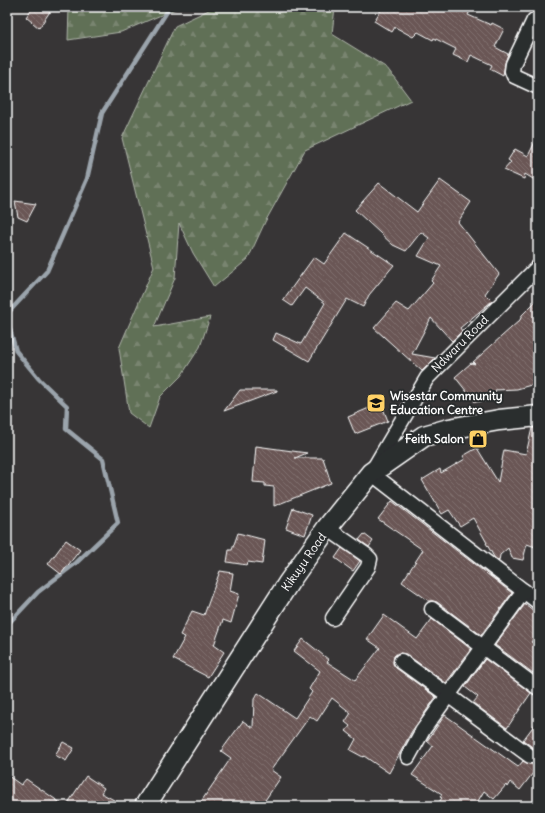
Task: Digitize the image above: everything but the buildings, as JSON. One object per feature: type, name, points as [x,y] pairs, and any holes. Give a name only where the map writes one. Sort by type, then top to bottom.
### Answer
[{"type":"main road","name":"Kikuyu Road","points":[[147,805],[289,582],[327,528],[371,473],[424,436],[499,420],[538,416]]},
{"type":"street","points":[[534,20],[513,64],[512,71],[514,76],[538,87]]},
{"type":"street","name":"Ndwaru Road","points":[[371,473],[427,378],[538,267]]},
{"type":"street","points":[[371,473],[538,602]]},
{"type":"street","points":[[327,528],[366,555],[370,560],[368,567],[334,618]]},
{"type":"street","points":[[408,757],[423,730],[524,591]]},
{"type":"street","points":[[432,609],[538,688]]},
{"type":"street","points":[[401,661],[530,756]]},
{"type":"green space","points":[[69,7],[180,7],[121,32],[68,40]]},
{"type":"green space","points":[[215,7],[335,7],[332,34],[387,68],[411,100],[305,150],[265,222],[248,259],[214,287],[193,253],[179,223],[175,278],[154,327],[210,317],[200,347],[181,376],[160,397],[149,428],[129,413],[119,348],[154,267],[122,138],[175,26]]},
{"type":"waterway","points":[[7,314],[47,271],[87,179],[102,113],[170,7]]},
{"type":"waterway","points":[[7,319],[16,351],[39,379],[67,406],[66,429],[103,459],[118,523],[76,563],[38,592],[7,625]]},
{"type":"place","name":"Wisestar Community Education Centre","points":[[376,403]]},
{"type":"place","name":"Feith Salon","points":[[478,439]]}]
